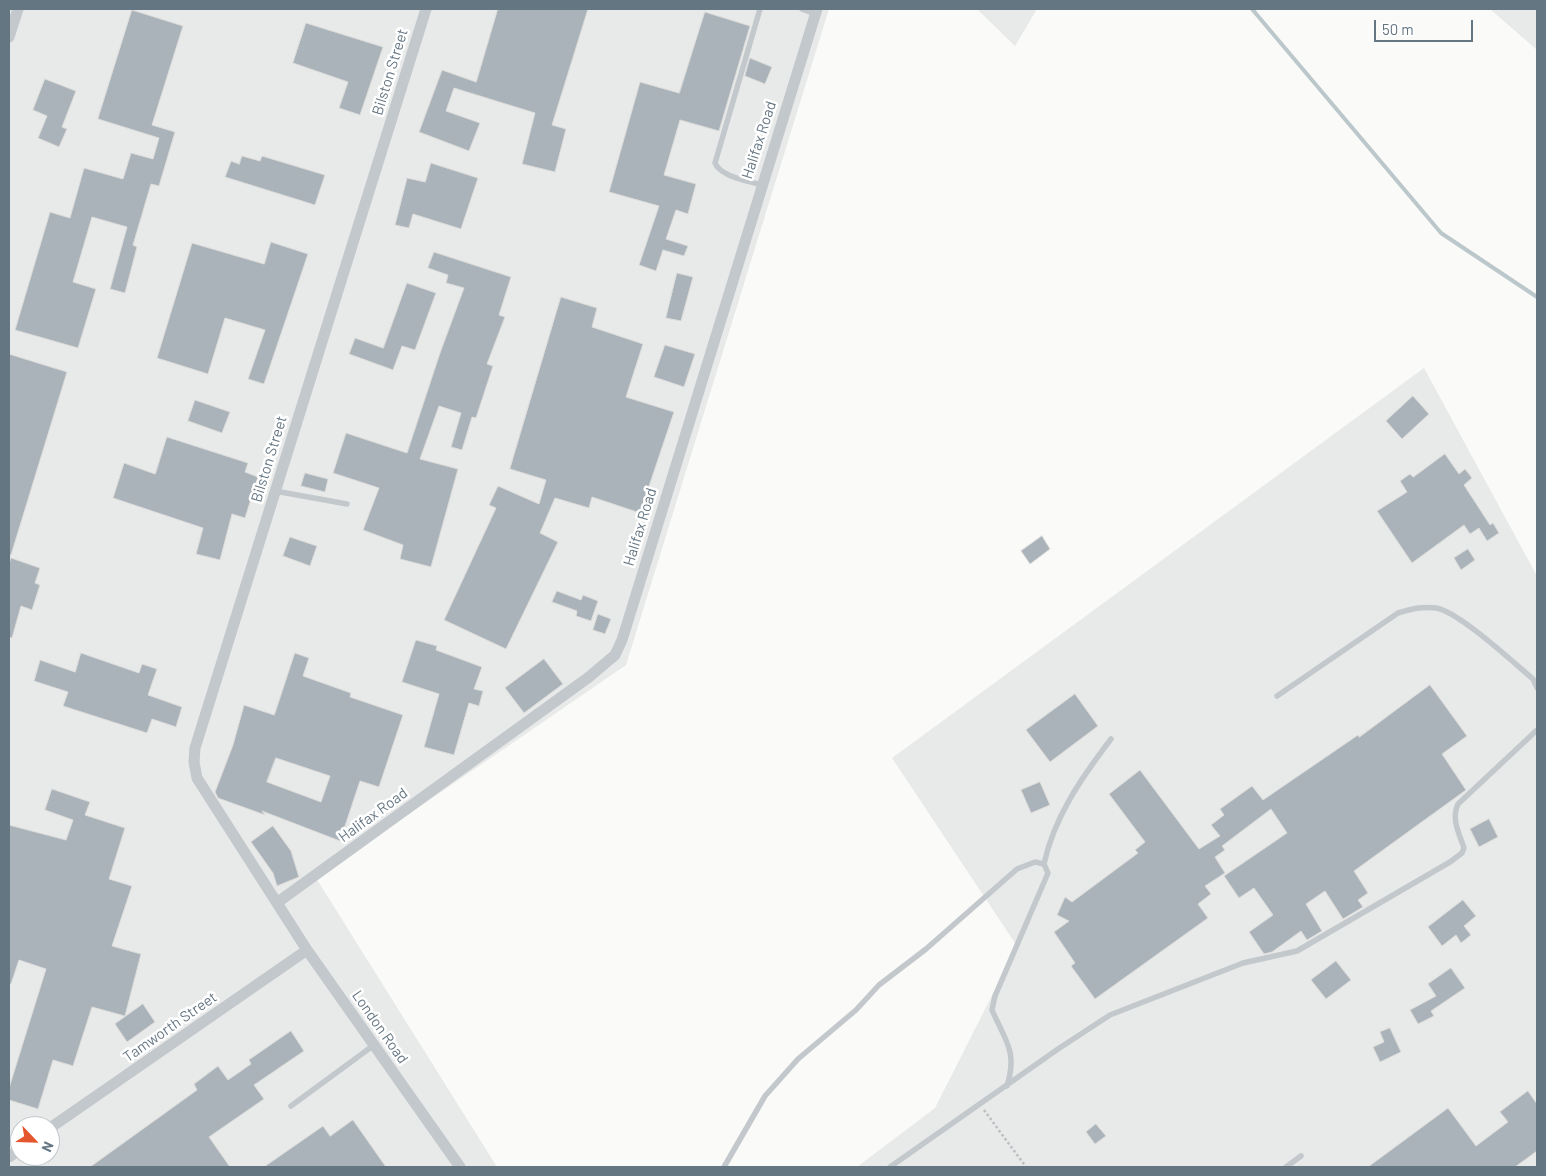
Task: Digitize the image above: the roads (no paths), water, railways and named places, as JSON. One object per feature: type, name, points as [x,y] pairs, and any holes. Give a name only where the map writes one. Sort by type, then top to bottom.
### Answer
[{"type":"street","points":[[9,37],[18,9]]},
{"type":"street","name":"Bilston Street","points":[[278,902],[198,778],[194,762],[195,748],[426,9]]},
{"type":"street","name":"Halifax Road","points":[[278,902],[589,677],[615,655],[622,640],[816,11]]},
{"type":"street","name":"London Road","points":[[278,902],[307,950],[460,1167]]},
{"type":"street","name":"Tamworth Street","points":[[60,1121],[307,950]]},
{"type":"lane","points":[[760,9],[715,163],[717,169],[723,173],[761,185]]},
{"type":"lane","points":[[802,9],[816,11]]},
{"type":"lane","points":[[275,491],[347,504]]},
{"type":"lane","points":[[1277,696],[1398,613],[1418,607],[1439,608],[1473,629],[1533,679],[1537,688]]},
{"type":"lane","points":[[890,1167],[1007,1087],[1058,1049],[1110,1015],[1243,963],[1297,951],[1450,862],[1462,853],[1464,848],[1454,813],[1458,804],[1537,730]]},
{"type":"lane","points":[[1007,1087],[1012,1071],[1012,1054],[1008,1039],[992,1010],[999,987],[1048,873],[1044,864],[1057,822],[1086,772],[1112,739]]},
{"type":"lane","points":[[724,1167],[765,1096],[798,1059],[856,1010],[879,985],[926,949],[976,902],[1017,868],[1035,862],[1044,864]]},
{"type":"lane","points":[[291,1106],[374,1045]]},
{"type":"lane","points":[[1286,1167],[1301,1156]]},
{"type":"waterway","points":[[1252,9],[1441,233],[1537,297]]}]
